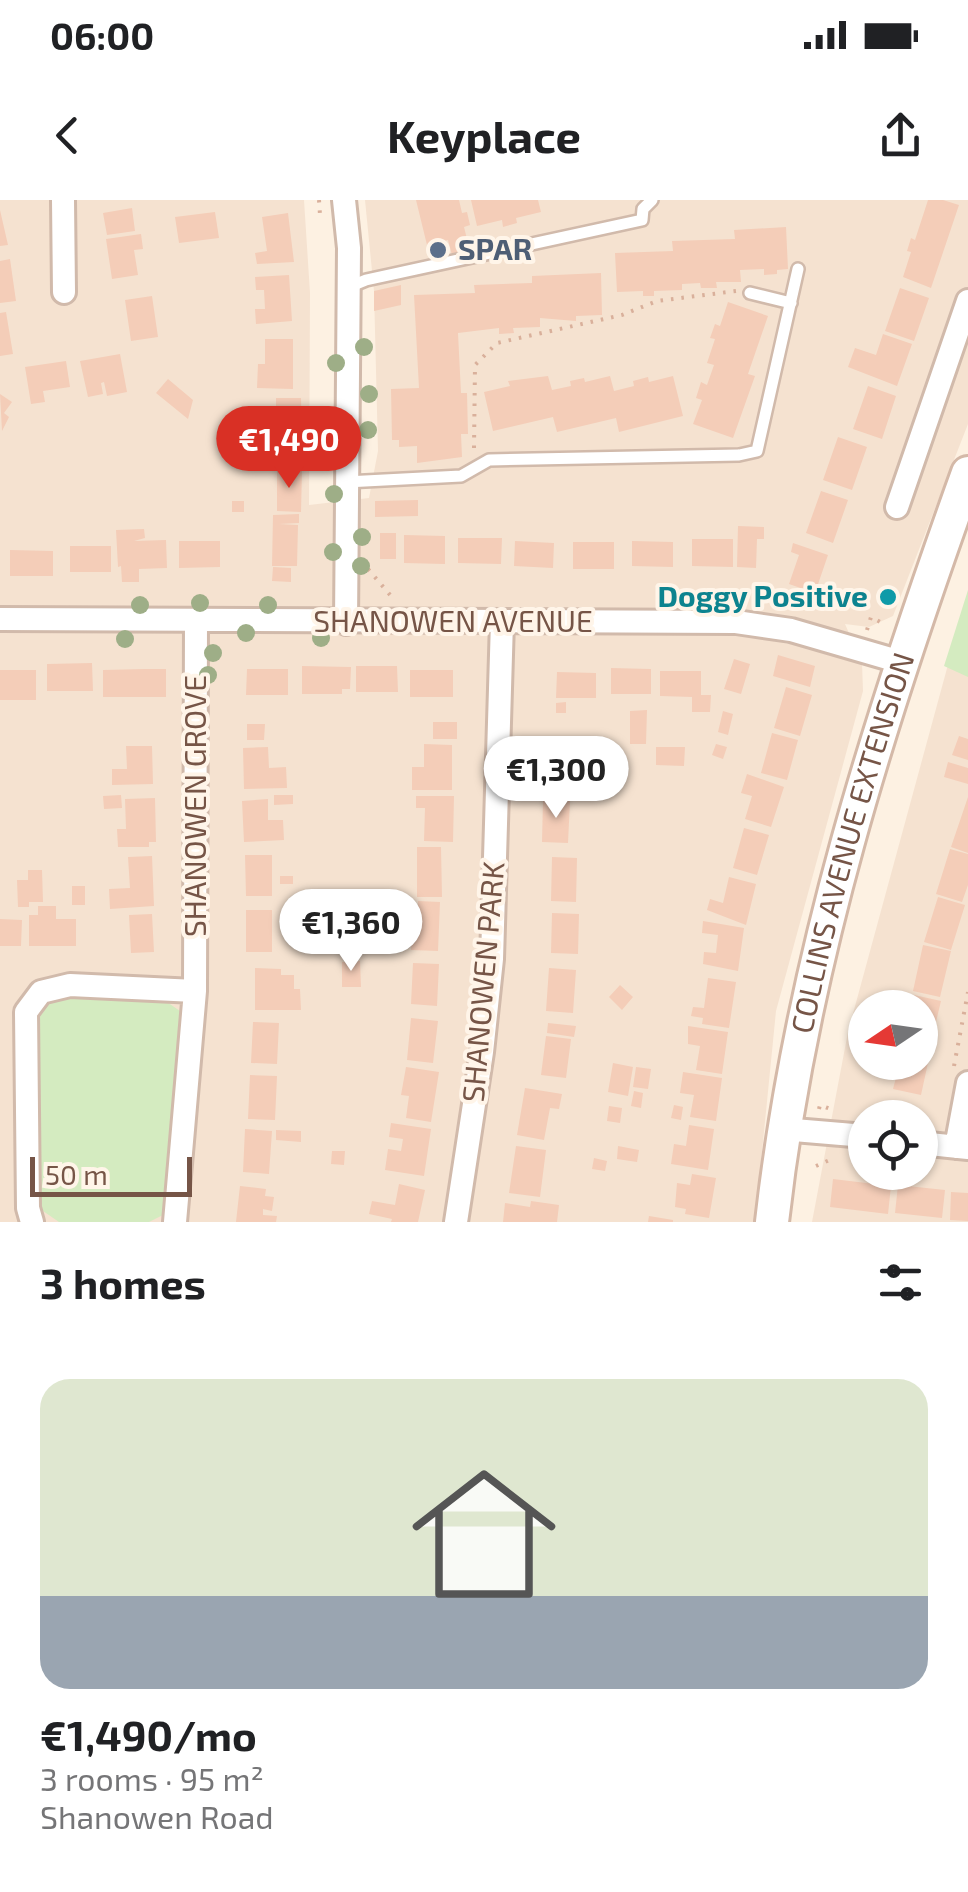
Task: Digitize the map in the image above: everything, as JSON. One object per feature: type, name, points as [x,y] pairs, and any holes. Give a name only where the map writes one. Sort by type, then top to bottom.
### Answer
[{"type":"main road","name":"COLLINS AVENUE EXTENSION","points":[[772,1222],[782,1129],[807,996],[840,864],[901,662],[968,473]]},
{"type":"street","points":[[63,200],[64,292]]},
{"type":"street","points":[[344,200],[349,248],[346,623]]},
{"type":"street","points":[[897,507],[968,300]]},
{"type":"street","name":"SHANOWEN AVENUE","points":[[0,619],[736,622],[791,630],[901,662]]},
{"type":"street","name":"SHANOWEN PARK","points":[[456,1222],[492,959],[502,621]]},
{"type":"street","name":"SHANOWEN GROVE","points":[[176,1222],[196,991],[196,622]]},
{"type":"street","points":[[32,1222],[28,1208],[26,1012],[41,992],[70,986],[196,991]]},
{"type":"street","points":[[959,1081],[962,1148]]},
{"type":"street","points":[[782,1129],[848,1135]]},
{"type":"lane","points":[[349,286],[642,220],[644,209],[652,200]]},
{"type":"lane","points":[[346,482],[461,476],[489,460],[739,455],[757,450],[798,269]]},
{"type":"lane","points":[[750,292],[791,303]]},
{"type":"path","points":[[319,200],[320,215]]},
{"type":"path","points":[[475,468],[474,365],[497,343],[622,315],[657,301],[728,290],[750,292]]},
{"type":"path","points":[[361,561],[391,596]]},
{"type":"path","points":[[866,635],[871,618],[886,625]]},
{"type":"path","points":[[959,1081],[968,992]]},
{"type":"path","points":[[816,1166],[829,1158],[846,1157]]},
{"type":"shaded area","points":[[0,200],[304,200],[310,293],[309,505],[369,498],[378,451],[374,291],[365,200],[968,200],[968,424],[893,616],[869,627],[845,624],[862,663],[863,691],[776,1011],[755,1222],[0,1222]]},
{"type":"shaded area","points":[[949,661],[968,667],[968,1222],[812,1222],[848,1032],[848,1080],[938,1080],[938,990],[859,990]]},
{"type":"green space","points":[[968,590],[968,677],[944,666]]},
{"type":"green space","points":[[56,997],[164,1000],[180,1011],[185,1023],[168,1209],[149,1222],[59,1222],[43,1211],[39,1200],[33,1024],[38,1009]]},
{"type":"building","points":[[416,200],[459,200],[470,225],[464,227],[470,251],[452,255],[448,240],[427,245]]},
{"type":"building","points":[[471,200],[538,200],[541,212],[516,218],[517,223],[503,227],[502,220],[477,226]]},
{"type":"building","points":[[928,200],[959,205],[931,288],[903,277],[911,238],[915,240]]},
{"type":"building","points":[[132,208],[135,231],[107,235],[103,213]]},
{"type":"building","points":[[0,210],[8,245],[0,246]]},
{"type":"building","points":[[215,212],[219,238],[179,243],[175,217]]},
{"type":"building","points":[[288,213],[294,262],[257,264],[255,253],[267,251],[262,217]]},
{"type":"building","points":[[786,227],[788,269],[777,270],[777,274],[764,275],[764,269],[740,270],[741,282],[716,282],[717,288],[701,288],[700,283],[682,284],[682,290],[654,291],[654,296],[643,296],[643,291],[617,292],[615,253],[673,251],[672,241],[735,239],[734,230]]},
{"type":"building","points":[[141,234],[143,249],[134,250],[138,275],[112,279],[106,239]]},
{"type":"building","name":"SPAR","points":[[446,243],[448,254],[431,258],[428,247]]},
{"type":"building","points":[[10,259],[16,301],[0,303],[0,261]]},
{"type":"building","points":[[601,273],[602,315],[576,316],[576,321],[540,318],[540,327],[513,328],[514,333],[499,334],[499,328],[458,333],[461,393],[467,393],[468,434],[461,434],[462,457],[417,463],[417,446],[399,447],[399,440],[392,440],[391,389],[419,388],[414,295],[475,293],[474,285],[532,283],[532,276]]},
{"type":"building","points":[[289,275],[292,321],[256,324],[255,309],[265,309],[264,290],[256,290],[255,277]]},
{"type":"building","points":[[401,285],[401,305],[374,311],[374,291]]},
{"type":"building","points":[[900,288],[929,298],[914,341],[885,331]]},
{"type":"building","points":[[152,296],[158,337],[131,341],[125,300]]},
{"type":"building","points":[[728,302],[768,316],[748,374],[755,376],[733,438],[693,424],[702,400],[696,398],[701,382],[707,385],[714,365],[707,363],[715,339],[710,338],[715,324],[720,326]]},
{"type":"building","points":[[6,312],[13,354],[0,356],[0,313]]},
{"type":"building","points":[[883,334],[912,344],[897,386],[848,367],[855,348],[876,355]]},
{"type":"building","points":[[265,339],[293,339],[293,389],[257,388],[258,364],[265,364]]},
{"type":"building","points":[[120,354],[127,392],[107,396],[104,382],[103,394],[88,397],[80,361]]},
{"type":"building","points":[[66,361],[70,387],[43,391],[45,402],[31,404],[25,367]]},
{"type":"building","points":[[548,376],[552,390],[571,386],[570,381],[610,376],[614,391],[648,377],[649,382],[673,376],[683,416],[619,432],[616,418],[557,432],[553,417],[493,431],[484,392],[510,386],[508,381]]},
{"type":"building","points":[[168,379],[193,400],[188,419],[156,393]]},
{"type":"building","points":[[868,386],[896,396],[882,439],[853,429]]},
{"type":"building","points":[[0,394],[12,402],[4,413],[9,417],[2,431]]},
{"type":"building","points":[[276,398],[301,398],[302,440],[276,440]]},
{"type":"building","points":[[838,437],[867,447],[852,490],[823,480]]},
{"type":"building","points":[[280,455],[296,455],[296,461],[304,461],[304,469],[280,468]]},
{"type":"building","points":[[277,471],[302,471],[301,512],[277,511]]},
{"type":"building","points":[[821,491],[848,500],[833,543],[806,533]]},
{"type":"building","points":[[418,500],[418,516],[375,517],[375,501]]},
{"type":"building","points":[[232,501],[244,501],[244,512],[232,512]]},
{"type":"building","points":[[299,514],[299,523],[279,524],[298,525],[297,566],[272,566],[273,515]]},
{"type":"building","points":[[738,526],[764,527],[764,539],[757,539],[756,568],[737,567]]},
{"type":"building","points":[[144,529],[145,538],[134,541],[166,540],[167,568],[139,569],[139,582],[122,582],[116,530]]},
{"type":"building","points":[[380,533],[396,533],[396,559],[380,559]]},
{"type":"building","points":[[404,535],[445,536],[445,564],[404,563]]},
{"type":"building","points":[[458,538],[502,538],[501,564],[458,563]]},
{"type":"building","points":[[692,539],[733,539],[733,567],[692,566]]},
{"type":"building","points":[[179,541],[220,541],[220,567],[179,568]]},
{"type":"building","points":[[515,541],[554,543],[553,568],[514,566]]},
{"type":"building","points":[[632,541],[673,542],[673,567],[632,566]]},
{"type":"building","points":[[573,542],[614,542],[614,569],[573,569]]},
{"type":"building","points":[[793,543],[828,555],[815,593],[789,584],[799,555],[791,552]]},
{"type":"building","points":[[70,546],[111,546],[111,572],[70,572]]},
{"type":"building","points":[[10,550],[53,551],[53,576],[10,576]]},
{"type":"building","points":[[273,567],[291,568],[291,582],[272,581]]},
{"type":"building","points":[[778,655],[815,666],[810,687],[773,676]]},
{"type":"building","points":[[734,659],[750,664],[741,694],[724,689]]},
{"type":"building","points":[[92,663],[93,691],[47,691],[47,664]]},
{"type":"building","points":[[302,666],[351,667],[350,689],[342,689],[342,694],[302,694]]},
{"type":"building","points":[[356,666],[397,666],[398,692],[356,692]]},
{"type":"building","points":[[611,668],[651,669],[651,694],[611,694]]},
{"type":"building","points":[[166,669],[166,697],[103,697],[103,670]]},
{"type":"building","points":[[247,669],[288,669],[288,695],[246,695]]},
{"type":"building","points":[[0,670],[36,670],[36,700],[0,700]]},
{"type":"building","points":[[410,670],[453,670],[453,697],[410,697]]},
{"type":"building","points":[[660,671],[701,671],[701,695],[711,695],[710,712],[692,712],[692,697],[660,696]]},
{"type":"building","points":[[557,672],[596,673],[596,698],[556,698]]},
{"type":"building","points":[[786,687],[812,695],[800,736],[774,728]]},
{"type":"building","points":[[566,702],[566,713],[556,713],[556,703]]},
{"type":"building","points":[[647,710],[646,744],[630,744],[630,711]]},
{"type":"building","points":[[723,711],[733,714],[728,735],[718,732]]},
{"type":"building","points":[[433,722],[457,722],[457,739],[433,739]]},
{"type":"building","points":[[247,724],[265,724],[264,740],[247,740]]},
{"type":"building","points":[[772,733],[798,740],[787,780],[761,773]]},
{"type":"building","points":[[959,736],[968,739],[968,760],[952,755]]},
{"type":"building","points":[[547,743],[573,743],[572,793],[546,793]]},
{"type":"building","points":[[424,744],[452,745],[452,790],[412,790],[412,767],[424,767]]},
{"type":"building","points":[[716,744],[727,747],[723,759],[712,755]]},
{"type":"building","points":[[126,746],[152,746],[153,784],[112,785],[112,769],[127,769]]},
{"type":"building","points":[[268,747],[269,768],[286,767],[287,788],[244,789],[243,748]]},
{"type":"building","points":[[656,747],[685,747],[684,766],[656,765]]},
{"type":"building","points":[[948,762],[968,768],[968,784],[944,777]]},
{"type":"building","points":[[747,774],[784,787],[771,827],[745,819],[752,796],[741,793]]},
{"type":"building","points":[[121,795],[122,808],[104,809],[103,796]]},
{"type":"building","points":[[274,795],[293,795],[293,804],[274,805]]},
{"type":"building","points":[[416,796],[454,796],[453,842],[424,841],[425,808],[416,808]]},
{"type":"building","points":[[968,797],[968,853],[951,847]]},
{"type":"building","points":[[155,798],[156,842],[149,842],[149,847],[118,847],[117,829],[126,829],[125,799]]},
{"type":"building","points":[[268,799],[268,820],[283,820],[284,840],[244,842],[242,801]]},
{"type":"building","points":[[543,800],[570,801],[568,843],[542,842]]},
{"type":"building","points":[[744,828],[769,835],[757,875],[733,868]]},
{"type":"building","points":[[417,847],[441,847],[442,897],[417,897]]},
{"type":"building","points":[[950,849],[968,854],[968,885],[962,902],[936,894]]},
{"type":"building","points":[[245,855],[272,855],[272,896],[246,896]]},
{"type":"building","points":[[152,856],[154,906],[110,909],[109,889],[130,888],[128,857]]},
{"type":"building","points":[[552,857],[577,858],[576,902],[551,901]]},
{"type":"building","points":[[28,870],[42,870],[43,902],[18,907],[17,880],[28,880]]},
{"type":"building","points":[[280,876],[293,876],[293,884],[280,884]]},
{"type":"building","points":[[729,877],[756,884],[746,925],[707,910],[710,899],[723,903]]},
{"type":"building","points":[[72,886],[85,886],[85,905],[72,905]]},
{"type":"building","points":[[938,897],[965,905],[951,950],[924,942]]},
{"type":"building","points":[[418,901],[440,902],[438,951],[411,950]]},
{"type":"building","points":[[38,906],[56,906],[56,919],[76,919],[76,946],[29,946],[29,915],[38,915]]},
{"type":"building","points":[[246,910],[272,910],[272,952],[246,952]]},
{"type":"building","points":[[552,913],[579,914],[578,954],[551,953]]},
{"type":"building","points":[[152,914],[154,952],[131,953],[129,915]]},
{"type":"building","points":[[0,919],[22,920],[21,946],[0,946]]},
{"type":"building","points":[[703,921],[744,928],[738,971],[703,964],[704,952],[716,953],[718,935],[702,933]]},
{"type":"building","points":[[923,945],[951,951],[940,997],[938,990],[913,990]]},
{"type":"building","points":[[360,961],[361,987],[342,987],[342,962]]},
{"type":"building","points":[[413,963],[439,964],[437,1006],[411,1004]]},
{"type":"building","points":[[255,968],[281,969],[281,975],[294,975],[294,989],[300,989],[301,1010],[255,1010]]},
{"type":"building","points":[[549,968],[576,970],[573,1013],[546,1011]]},
{"type":"building","points":[[708,978],[736,982],[729,1028],[702,1024],[703,1018],[691,1016],[693,1007],[704,1008]]},
{"type":"building","points":[[620,985],[633,997],[622,1010],[609,997]]},
{"type":"building","points":[[411,1018],[438,1021],[433,1063],[407,1060]]},
{"type":"building","points":[[253,1022],[279,1023],[277,1064],[251,1063]]},
{"type":"building","points":[[548,1023],[576,1026],[574,1037],[547,1033]]},
{"type":"building","points":[[688,1026],[728,1032],[722,1074],[696,1070],[700,1046],[688,1044]]},
{"type":"building","points":[[546,1036],[571,1039],[566,1078],[541,1075]]},
{"type":"building","points":[[613,1063],[633,1067],[628,1096],[608,1092]]},
{"type":"building","points":[[406,1067],[439,1072],[431,1122],[406,1118],[409,1096],[401,1095]]},
{"type":"building","points":[[636,1067],[651,1069],[648,1089],[633,1087]]},
{"type":"building","points":[[683,1072],[722,1078],[716,1121],[690,1117],[694,1095],[680,1093]]},
{"type":"building","points":[[250,1075],[277,1076],[275,1120],[248,1119]]},
{"type":"building","points":[[895,1080],[924,1080],[921,1095],[893,1089]]},
{"type":"building","points":[[525,1088],[562,1094],[559,1109],[550,1108],[544,1140],[517,1135]]},
{"type":"building","points":[[634,1091],[643,1093],[641,1108],[631,1106]]},
{"type":"building","points":[[674,1105],[683,1107],[681,1120],[671,1118]]},
{"type":"building","points":[[609,1106],[622,1108],[620,1123],[607,1121]]},
{"type":"building","points":[[391,1123],[431,1129],[424,1176],[385,1170],[388,1149],[401,1151],[403,1139],[389,1137]]},
{"type":"building","points":[[689,1125],[714,1129],[708,1170],[671,1164],[674,1144],[686,1146]]},
{"type":"building","points":[[245,1129],[272,1131],[269,1174],[243,1172]]},
{"type":"building","points":[[276,1130],[301,1131],[301,1142],[276,1140]]},
{"type":"building","points":[[516,1146],[546,1150],[540,1197],[509,1193]]},
{"type":"building","points":[[618,1146],[639,1150],[637,1162],[617,1159]]},
{"type":"building","points":[[332,1151],[345,1151],[344,1165],[331,1164]]},
{"type":"building","points":[[594,1158],[607,1161],[605,1171],[592,1169]]},
{"type":"building","points":[[692,1174],[716,1178],[709,1218],[685,1214],[686,1209],[675,1207],[677,1183],[690,1185]]},
{"type":"building","points":[[833,1179],[848,1181],[848,1190],[891,1190],[888,1214],[830,1207]]},
{"type":"building","points":[[399,1184],[425,1190],[418,1222],[391,1222],[392,1219],[369,1214],[372,1201],[395,1205]]},
{"type":"building","points":[[240,1186],[266,1189],[265,1196],[274,1197],[272,1211],[263,1209],[263,1215],[277,1216],[276,1222],[236,1222]]},
{"type":"building","points":[[897,1190],[945,1190],[942,1218],[895,1213]]},
{"type":"building","points":[[951,1192],[968,1193],[968,1221],[950,1220]]},
{"type":"building","points":[[531,1201],[559,1205],[557,1222],[503,1222],[505,1203],[530,1207]]},
{"type":"building","points":[[649,1216],[673,1220],[673,1222],[648,1222]]},
{"type":"place","name":"SPAR","points":[[438,250]]},
{"type":"place","name":"Doggy Positive","points":[[888,597]]}]
